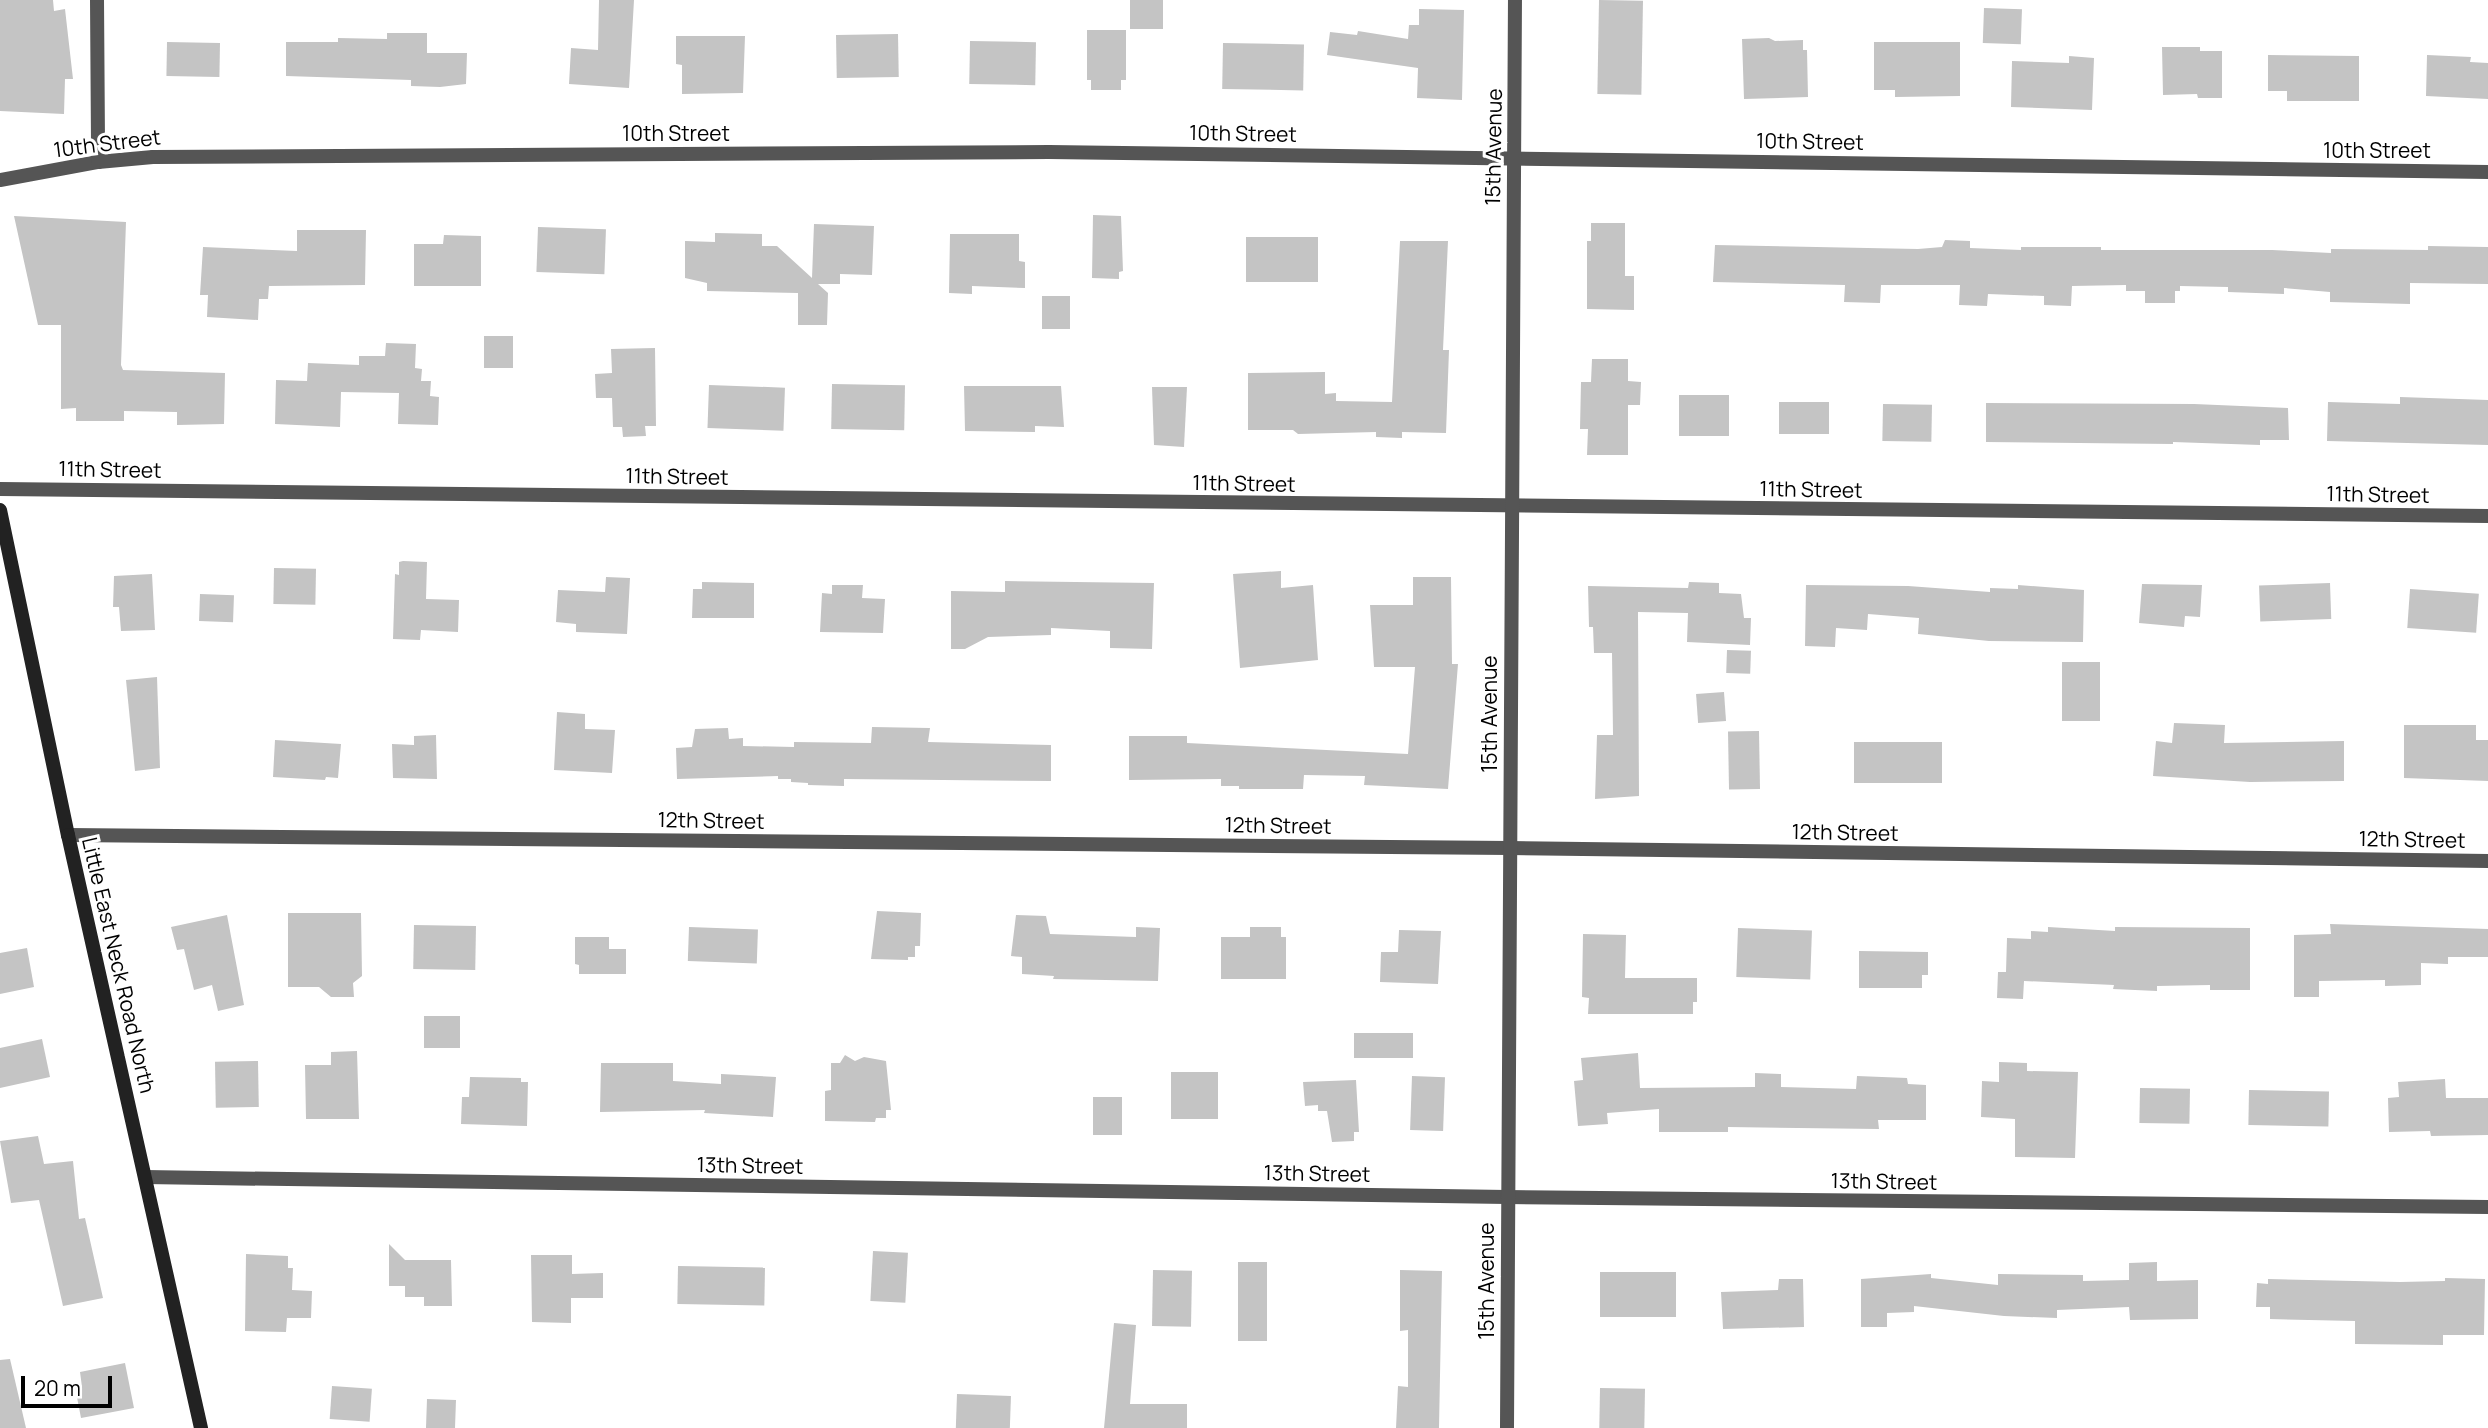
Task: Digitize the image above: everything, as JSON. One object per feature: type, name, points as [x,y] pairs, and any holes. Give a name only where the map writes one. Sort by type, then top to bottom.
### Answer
[{"type":"main road","name":"Little East Neck Road North","points":[[0,510],[68,835],[201,1428]]},
{"type":"street","points":[[97,0],[98,162]]},
{"type":"street","name":"15th Avenue","points":[[1507,1428],[1510,508],[1515,0]]},
{"type":"street","name":"10th Street","points":[[0,180],[98,162],[153,157],[1036,152],[2488,172]]},
{"type":"street","name":"11th Street","points":[[0,489],[1510,508],[2488,516]]},
{"type":"street","name":"12th Street","points":[[68,835],[1510,848],[2488,861]]},
{"type":"street","name":"13th Street","points":[[145,1177],[1507,1197],[2488,1207]]},
{"type":"building","points":[[0,0],[53,0],[54,11],[65,9],[73,79],[65,79],[64,114],[0,111]]},
{"type":"building","points":[[599,0],[634,0],[629,88],[569,84],[571,48],[598,50]]},
{"type":"building","points":[[1130,0],[1163,0],[1163,29],[1130,29]]},
{"type":"building","points":[[1599,0],[1643,1],[1641,95],[1597,94]]},
{"type":"building","points":[[1984,8],[2022,9],[2021,44],[1983,43]]},
{"type":"building","points":[[1419,9],[1464,10],[1462,100],[1417,98],[1418,68],[1327,55],[1330,32],[1357,35],[1358,31],[1408,39],[1409,25],[1419,25]]},
{"type":"building","points":[[1087,30],[1126,30],[1126,80],[1121,80],[1121,90],[1091,90],[1091,80],[1087,80]]},
{"type":"building","points":[[387,33],[427,33],[427,53],[467,53],[466,84],[411,86],[411,80],[286,76],[286,42],[338,42],[338,38],[387,39]]},
{"type":"building","points":[[898,34],[899,77],[837,78],[836,35]]},
{"type":"building","points":[[676,36],[745,36],[743,93],[682,94],[682,65],[676,64]]},
{"type":"building","points":[[1769,38],[1775,41],[1803,40],[1803,50],[1807,50],[1808,97],[1744,99],[1742,39]]},
{"type":"building","points":[[970,41],[1036,42],[1035,85],[969,84]]},
{"type":"building","points":[[167,42],[220,43],[219,77],[166,76]]},
{"type":"building","points":[[1874,42],[1960,42],[1960,96],[1895,97],[1895,90],[1874,90]]},
{"type":"building","points":[[1223,43],[1304,44],[1303,90],[1222,89]]},
{"type":"building","points":[[2162,47],[2200,47],[2200,51],[2222,51],[2222,98],[2198,98],[2197,94],[2163,95]]},
{"type":"building","points":[[2268,55],[2359,56],[2359,101],[2287,101],[2287,91],[2268,91]]},
{"type":"building","points":[[2427,55],[2471,57],[2470,62],[2488,63],[2488,99],[2426,96]]},
{"type":"building","points":[[2069,56],[2094,58],[2092,110],[2011,107],[2012,61],[2069,63]]},
{"type":"building","points":[[1093,215],[1121,216],[1123,271],[1119,272],[1119,279],[1092,278]]},
{"type":"building","points":[[14,216],[126,222],[121,365],[123,370],[225,373],[224,424],[177,425],[177,412],[124,411],[124,421],[76,421],[76,408],[61,409],[61,325],[38,325]]},
{"type":"building","points":[[1591,223],[1625,223],[1625,276],[1634,276],[1634,310],[1587,309],[1587,241],[1591,241]]},
{"type":"building","points":[[814,224],[874,226],[872,275],[840,274],[840,284],[818,284],[828,293],[827,325],[798,325],[798,293],[707,291],[707,283],[685,278],[685,241],[715,242],[715,233],[762,234],[762,246],[777,246],[812,278]]},
{"type":"building","points":[[538,227],[606,229],[604,274],[536,272]]},
{"type":"building","points":[[297,230],[366,230],[365,285],[269,286],[268,299],[259,299],[258,320],[207,317],[208,295],[200,295],[203,247],[297,251]]},
{"type":"building","points":[[950,234],[1019,234],[1019,261],[1025,262],[1025,288],[972,286],[972,294],[949,293]]},
{"type":"building","points":[[444,235],[481,236],[481,286],[414,286],[414,244],[443,244]]},
{"type":"building","points":[[1246,237],[1318,237],[1318,282],[1246,282]]},
{"type":"building","points":[[1945,240],[1970,241],[1970,248],[2021,250],[2021,247],[2101,247],[2101,250],[2272,250],[2331,253],[2331,249],[2428,250],[2428,246],[2488,247],[2488,284],[2410,283],[2410,304],[2330,302],[2330,292],[2284,288],[2284,294],[2228,292],[2228,287],[2180,286],[2180,291],[2175,291],[2175,303],[2145,303],[2145,291],[2126,291],[2126,285],[2072,286],[2071,306],[2044,305],[2044,296],[1988,294],[1987,306],[1959,305],[1960,285],[1881,285],[1880,303],[1844,302],[1845,285],[1713,282],[1715,245],[1918,249],[1942,247]]},
{"type":"building","points":[[1400,241],[1448,241],[1443,350],[1449,350],[1446,433],[1402,432],[1402,438],[1376,437],[1376,432],[1298,434],[1293,430],[1248,430],[1248,373],[1325,372],[1325,394],[1336,393],[1336,401],[1392,402]]},
{"type":"building","points":[[1042,296],[1070,296],[1070,329],[1042,329]]},
{"type":"building","points":[[484,336],[513,336],[513,368],[484,368]]},
{"type":"building","points":[[386,343],[416,344],[415,368],[422,369],[421,381],[431,381],[430,396],[439,397],[438,425],[398,424],[399,393],[341,392],[340,427],[275,424],[276,380],[307,381],[308,363],[359,365],[359,356],[385,356]]},
{"type":"building","points":[[655,348],[656,426],[645,426],[646,436],[623,437],[622,427],[613,427],[612,398],[596,398],[595,374],[612,373],[611,349]]},
{"type":"building","points":[[1592,359],[1628,359],[1628,381],[1641,382],[1640,405],[1628,405],[1628,455],[1587,455],[1588,429],[1580,429],[1581,382],[1591,382]]},
{"type":"building","points":[[832,384],[905,385],[904,430],[831,429]]},
{"type":"building","points":[[709,385],[785,388],[783,431],[707,428]]},
{"type":"building","points":[[964,386],[1061,386],[1064,427],[1035,426],[1035,432],[965,431]]},
{"type":"building","points":[[1152,387],[1187,387],[1184,447],[1154,445]]},
{"type":"building","points":[[1679,395],[1729,395],[1729,436],[1679,436]]},
{"type":"building","points":[[2400,397],[2488,400],[2488,445],[2327,441],[2328,402],[2400,404]]},
{"type":"building","points":[[1779,402],[1829,402],[1829,434],[1779,434]]},
{"type":"building","points":[[1986,403],[2194,404],[2288,408],[2289,440],[2260,440],[2260,445],[1986,442]]},
{"type":"building","points":[[1883,404],[1932,405],[1931,442],[1882,441]]},
{"type":"building","points":[[399,562],[427,562],[426,599],[459,600],[458,632],[421,630],[420,640],[393,639],[395,574],[399,575]]},
{"type":"building","points":[[274,568],[316,569],[315,605],[273,604]]},
{"type":"building","points":[[1281,571],[1281,588],[1313,585],[1318,660],[1240,668],[1233,574]]},
{"type":"building","points":[[152,574],[155,630],[121,631],[119,607],[113,607],[114,576]]},
{"type":"building","points":[[606,577],[630,578],[627,634],[576,632],[576,624],[556,622],[558,590],[605,592]]},
{"type":"building","points":[[1413,577],[1451,577],[1452,664],[1458,664],[1448,789],[1364,785],[1365,776],[1304,775],[1303,789],[1239,789],[1239,786],[1221,786],[1221,779],[1129,780],[1129,736],[1187,736],[1187,743],[1408,754],[1415,667],[1374,667],[1370,605],[1413,605]]},
{"type":"building","points":[[1005,581],[1154,583],[1152,649],[1110,648],[1110,631],[1051,628],[1051,635],[988,637],[965,649],[951,649],[951,591],[1005,592]]},
{"type":"building","points":[[702,582],[754,583],[754,618],[692,618],[693,589],[702,589]]},
{"type":"building","points":[[1689,582],[1719,583],[1719,593],[1741,594],[1744,618],[1751,618],[1750,645],[1687,642],[1688,613],[1638,612],[1639,796],[1595,799],[1597,735],[1613,735],[1612,653],[1594,653],[1593,627],[1589,627],[1588,586],[1688,588]]},
{"type":"building","points":[[2330,583],[2331,619],[2260,621],[2259,585]]},
{"type":"building","points":[[2142,584],[2202,585],[2200,617],[2185,616],[2184,627],[2139,623]]},
{"type":"building","points":[[832,585],[863,585],[862,598],[885,599],[883,633],[820,632],[822,593],[832,594]]},
{"type":"building","points":[[1806,585],[1908,586],[1990,592],[1990,588],[2018,589],[2018,585],[2084,590],[2083,642],[1989,641],[1918,634],[1919,618],[1868,614],[1867,630],[1836,628],[1835,647],[1805,646]]},
{"type":"building","points":[[2410,589],[2479,594],[2476,633],[2407,628]]},
{"type":"building","points":[[200,594],[234,595],[233,622],[199,621]]},
{"type":"building","points":[[1727,650],[1751,651],[1750,674],[1726,673]]},
{"type":"building","points":[[2062,662],[2100,662],[2100,721],[2062,721]]},
{"type":"building","points":[[157,677],[160,768],[135,771],[126,680]]},
{"type":"building","points":[[1724,692],[1726,721],[1698,723],[1696,694]]},
{"type":"building","points":[[557,712],[585,714],[585,729],[615,730],[612,773],[554,770]]},
{"type":"building","points":[[2174,723],[2225,725],[2224,743],[2344,741],[2344,781],[2250,782],[2153,776],[2156,741],[2172,743]]},
{"type":"building","points":[[2404,725],[2476,725],[2476,740],[2488,740],[2488,781],[2404,778]]},
{"type":"building","points":[[872,727],[930,728],[928,742],[1051,745],[1051,781],[844,779],[844,786],[808,785],[791,782],[791,779],[778,779],[778,776],[677,779],[676,748],[692,747],[695,729],[728,728],[729,739],[743,738],[743,746],[794,747],[794,742],[871,743]]},
{"type":"building","points":[[1759,731],[1760,789],[1729,790],[1728,732]]},
{"type":"building","points":[[436,735],[437,779],[393,778],[392,744],[414,745],[414,736]]},
{"type":"building","points":[[275,740],[341,744],[338,778],[326,777],[325,780],[273,777]]},
{"type":"building","points":[[1854,742],[1942,742],[1942,783],[1854,783]]},
{"type":"building","points":[[877,911],[921,913],[920,946],[915,946],[915,957],[908,957],[908,960],[871,959]]},
{"type":"building","points":[[288,913],[361,913],[362,976],[353,983],[354,997],[331,997],[319,987],[288,987]]},
{"type":"building","points":[[227,915],[244,1005],[218,1011],[212,985],[194,990],[184,949],[177,950],[171,927]]},
{"type":"building","points":[[1016,915],[1046,916],[1050,934],[1136,937],[1136,927],[1160,928],[1158,981],[1053,979],[1054,976],[1022,974],[1022,957],[1011,956]]},
{"type":"building","points":[[2330,924],[2488,929],[2488,957],[2448,957],[2448,964],[2421,963],[2421,985],[2385,986],[2385,980],[2319,981],[2319,997],[2294,997],[2294,935],[2331,934]]},
{"type":"building","points":[[414,925],[476,926],[475,970],[413,969]]},
{"type":"building","points":[[689,927],[758,929],[757,963],[688,961]]},
{"type":"building","points":[[1250,927],[1281,927],[1281,937],[1286,937],[1286,979],[1221,979],[1221,937],[1250,937]]},
{"type":"building","points":[[2048,927],[2115,931],[2115,927],[2250,928],[2250,990],[2210,990],[2210,985],[2157,986],[2157,991],[2113,989],[2114,985],[2024,981],[2023,999],[1997,998],[1998,972],[2006,972],[2007,938],[2031,939],[2031,931],[2048,932]]},
{"type":"building","points":[[1738,928],[1812,931],[1810,980],[1736,977]]},
{"type":"building","points":[[1399,930],[1441,931],[1438,984],[1380,982],[1381,952],[1398,952]]},
{"type":"building","points":[[1583,934],[1626,935],[1625,978],[1697,978],[1697,1002],[1693,1002],[1693,1014],[1588,1014],[1589,998],[1582,997]]},
{"type":"building","points":[[575,937],[609,937],[609,949],[626,949],[626,974],[579,974],[579,965],[575,964]]},
{"type":"building","points":[[27,948],[34,987],[0,994],[0,953]]},
{"type":"building","points":[[1859,951],[1928,952],[1928,975],[1922,975],[1922,988],[1859,988]]},
{"type":"building","points":[[424,1016],[460,1016],[460,1048],[424,1048]]},
{"type":"building","points":[[1354,1033],[1413,1033],[1413,1058],[1354,1058]]},
{"type":"building","points":[[42,1039],[50,1077],[0,1088],[0,1048]]},
{"type":"building","points":[[357,1051],[359,1119],[306,1119],[305,1065],[331,1065],[331,1052]]},
{"type":"building","points":[[1638,1053],[1640,1088],[1755,1087],[1755,1073],[1781,1074],[1781,1087],[1856,1089],[1857,1076],[1907,1078],[1908,1084],[1926,1085],[1926,1120],[1878,1120],[1879,1129],[1728,1127],[1728,1132],[1659,1132],[1659,1109],[1607,1113],[1608,1124],[1578,1126],[1574,1081],[1583,1080],[1581,1058]]},
{"type":"building","points":[[845,1055],[855,1061],[864,1057],[886,1061],[891,1110],[886,1110],[886,1118],[876,1118],[875,1122],[825,1121],[825,1091],[831,1090],[831,1063],[840,1063]]},
{"type":"building","points":[[258,1061],[259,1107],[216,1108],[215,1062]]},
{"type":"building","points":[[1999,1062],[2027,1063],[2027,1071],[2078,1072],[2075,1158],[2015,1157],[2015,1119],[1981,1117],[1982,1081],[1999,1082]]},
{"type":"building","points":[[601,1063],[673,1063],[673,1081],[721,1084],[721,1074],[776,1077],[773,1117],[704,1113],[705,1110],[600,1112]]},
{"type":"building","points":[[1171,1072],[1218,1072],[1218,1119],[1171,1119]]},
{"type":"building","points":[[1412,1076],[1445,1077],[1443,1131],[1410,1130]]},
{"type":"building","points":[[470,1077],[521,1078],[521,1082],[528,1082],[527,1126],[461,1124],[462,1097],[469,1097]]},
{"type":"building","points":[[2445,1079],[2446,1098],[2488,1098],[2488,1135],[2431,1136],[2430,1131],[2389,1132],[2388,1098],[2399,1097],[2398,1082]]},
{"type":"building","points":[[1356,1080],[1359,1132],[1354,1132],[1354,1141],[1332,1142],[1327,1111],[1318,1111],[1318,1105],[1305,1106],[1303,1082]]},
{"type":"building","points":[[2140,1088],[2190,1089],[2189,1124],[2139,1123]]},
{"type":"building","points":[[2249,1090],[2329,1091],[2328,1126],[2248,1125]]},
{"type":"building","points":[[1093,1097],[1122,1097],[1122,1135],[1093,1135]]},
{"type":"building","points":[[38,1136],[44,1164],[73,1161],[79,1219],[85,1218],[103,1298],[63,1306],[39,1200],[11,1203],[0,1141]]},
{"type":"building","points":[[389,1244],[405,1260],[451,1260],[452,1306],[424,1306],[424,1297],[405,1297],[405,1286],[389,1286]]},
{"type":"building","points":[[873,1251],[908,1253],[905,1303],[870,1301]]},
{"type":"building","points":[[246,1254],[288,1256],[288,1268],[293,1268],[292,1290],[312,1291],[311,1318],[287,1318],[286,1332],[245,1331]]},
{"type":"building","points":[[531,1255],[572,1255],[572,1274],[603,1273],[603,1298],[571,1298],[571,1323],[532,1322]]},
{"type":"building","points":[[1238,1262],[1267,1262],[1267,1341],[1238,1341]]},
{"type":"building","points":[[2157,1262],[2157,1281],[2198,1280],[2198,1319],[2130,1320],[2129,1307],[2057,1310],[2057,1318],[2004,1316],[1914,1306],[1914,1312],[1887,1313],[1887,1327],[1861,1327],[1861,1279],[1931,1274],[1931,1278],[1998,1285],[1998,1274],[2083,1275],[2083,1281],[2129,1280],[2129,1263]]},
{"type":"building","points":[[678,1266],[765,1268],[764,1306],[677,1304]]},
{"type":"building","points":[[1153,1270],[1192,1271],[1191,1327],[1152,1326]]},
{"type":"building","points":[[1400,1270],[1442,1271],[1439,1428],[1396,1428],[1398,1386],[1408,1387],[1408,1330],[1400,1331]]},
{"type":"building","points":[[1600,1272],[1676,1272],[1676,1317],[1600,1317]]},
{"type":"building","points":[[2445,1278],[2485,1279],[2484,1335],[2443,1335],[2443,1345],[2355,1344],[2355,1321],[2270,1319],[2270,1307],[2256,1307],[2257,1283],[2268,1284],[2268,1279],[2400,1282],[2445,1281]]},
{"type":"building","points":[[1779,1279],[1803,1279],[1804,1327],[1723,1329],[1721,1292],[1778,1290]]},
{"type":"building","points":[[1114,1323],[1136,1325],[1130,1404],[1187,1404],[1187,1428],[1104,1428]]},
{"type":"building","points":[[10,1359],[26,1428],[0,1428],[0,1360]]},
{"type":"building","points":[[125,1363],[134,1408],[81,1418],[75,1387],[82,1387],[80,1372]]},
{"type":"building","points":[[332,1386],[372,1389],[370,1422],[330,1419]]},
{"type":"building","points":[[1600,1388],[1645,1389],[1644,1428],[1599,1428]]},
{"type":"building","points":[[957,1394],[1011,1396],[1010,1428],[956,1428]]},
{"type":"building","points":[[427,1399],[456,1400],[455,1428],[426,1428]]}]
